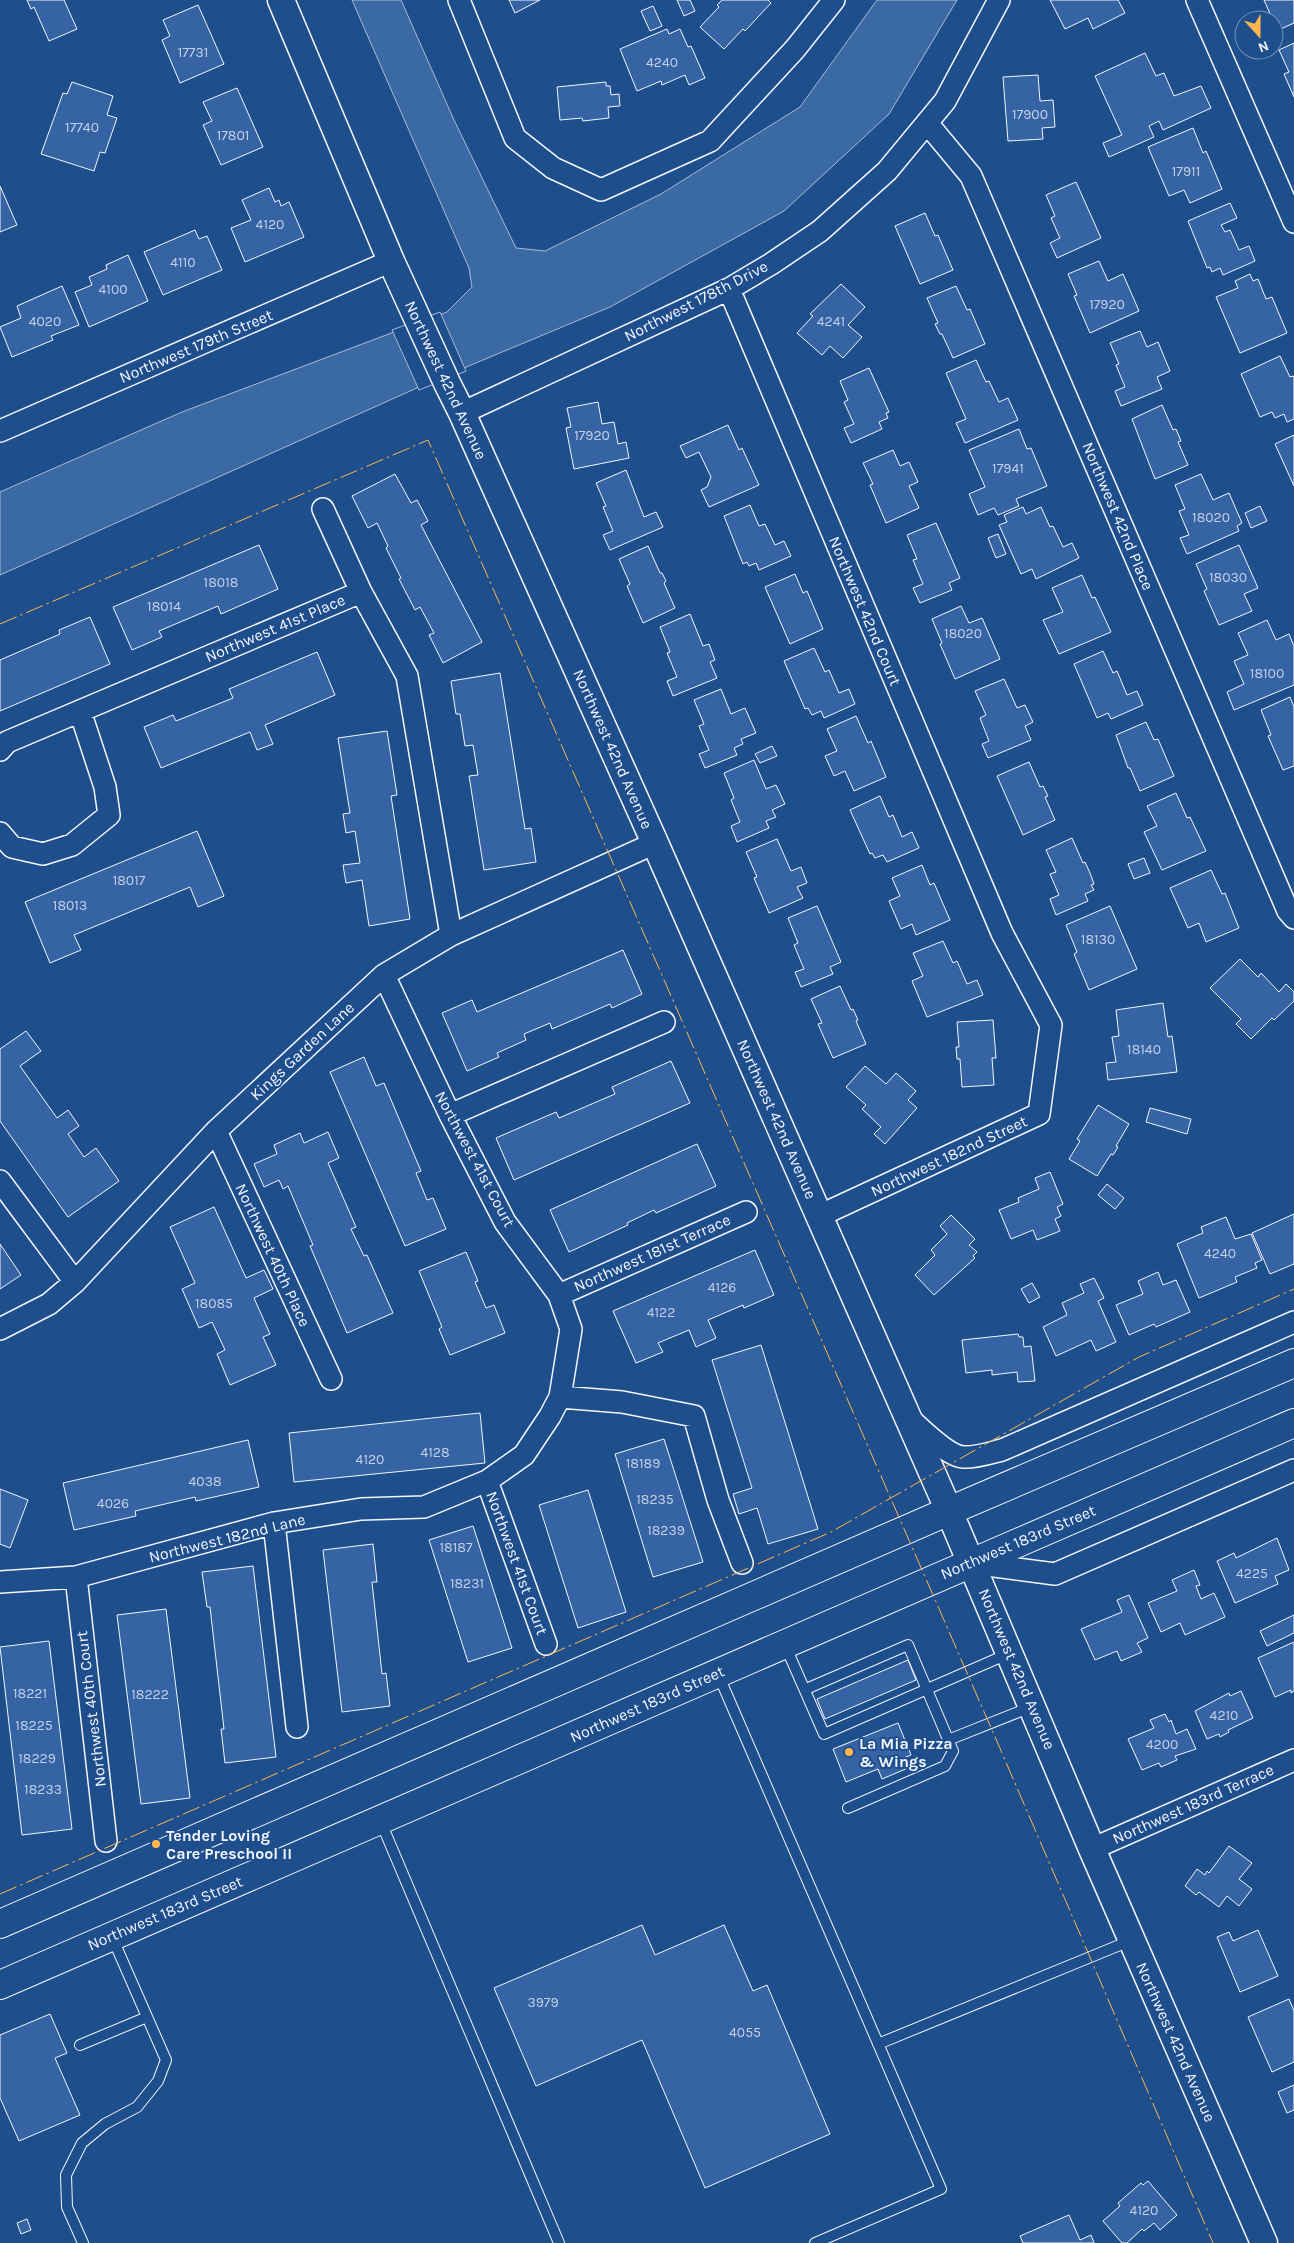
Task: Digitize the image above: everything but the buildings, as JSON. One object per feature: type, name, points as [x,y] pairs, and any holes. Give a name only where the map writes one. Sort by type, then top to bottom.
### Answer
[{"type":"main road","points":[[0,1924],[1294,1363]]},
{"type":"main road","name":"Northwest 183rd Street","points":[[0,1985],[1294,1423]]},
{"type":"street","name":"Northwest 42nd Avenue","points":[[280,0],[391,261],[462,413],[655,843],[972,1562],[1259,2241]]},
{"type":"street","points":[[459,0],[515,138],[553,168],[601,190],[710,141],[795,49],[834,0]]},
{"type":"street","name":"Northwest 178th Drive","points":[[462,413],[729,289],[820,231],[888,171],[949,94],[999,0]]},
{"type":"street","points":[[1197,0],[1294,222]]},
{"type":"street","name":"Northwest 42nd Place","points":[[926,123],[971,176],[1284,902],[1294,918]]},
{"type":"street","name":"Northwest 179th Street","points":[[0,431],[391,261]]},
{"type":"street","name":"Northwest 42nd Court","points":[[729,289],[1002,933]]},
{"type":"street","points":[[323,509],[361,592]]},
{"type":"street","name":"Northwest 41st Place","points":[[0,750],[7,742],[361,592],[407,676],[451,934]]},
{"type":"street","points":[[0,834],[12,847],[43,854],[72,845],[109,815],[105,787],[80,711]]},
{"type":"street","name":"Kings Garden Lane","points":[[0,1329],[49,1304],[75,1282],[216,1131],[384,975],[451,934],[655,843]]},
{"type":"street","name":"Northwest 182nd Street","points":[[819,1216],[1039,1114],[1051,1025],[1002,933]]},
{"type":"street","name":"Northwest 41st Court","points":[[384,975],[450,1115],[505,1222],[559,1295],[572,1329],[560,1397]]},
{"type":"street","points":[[450,1115],[664,1022]]},
{"type":"street","name":"Northwest 40th Place","points":[[216,1131],[331,1379]]},
{"type":"street","points":[[0,1181],[75,1282]]},
{"type":"street","name":"Northwest 181st Terrace","points":[[559,1295],[746,1212]]},
{"type":"street","points":[[908,1418],[948,1451],[962,1458],[979,1456],[1002,1450],[1294,1322]]},
{"type":"street","points":[[560,1397],[622,1402],[694,1416],[718,1500],[742,1563]]},
{"type":"street","name":"Northwest 182nd Lane","points":[[0,1582],[76,1577],[274,1522],[361,1509],[424,1507],[488,1481],[524,1455],[550,1416],[560,1397]]},
{"type":"street","points":[[972,1562],[1054,1574],[1294,1470]]},
{"type":"street","name":"Northwest 41st Court","points":[[488,1481],[546,1644]]},
{"type":"street","points":[[274,1522],[297,1727]]},
{"type":"street","name":"Northwest 40th Court","points":[[76,1577],[106,1841]]},
{"type":"street","name":"Northwest 183rd Terrace","points":[[1092,1849],[1294,1760]]},
{"type":"lane","points":[[785,1644],[824,1734],[927,1691],[1010,1653]]},
{"type":"lane","points":[[806,1689],[908,1645],[953,1750],[945,1766],[848,1808]]},
{"type":"lane","points":[[717,1673],[941,2189],[815,2243]]},
{"type":"lane","points":[[948,1740],[1032,1706]]},
{"type":"lane","points":[[380,1820],[559,2243]]},
{"type":"lane","points":[[83,2243],[67,2206],[66,2175],[82,2143],[105,2124],[137,2106],[158,2081],[166,2060],[111,1936]]},
{"type":"lane","points":[[878,2044],[1132,1940]]},
{"type":"lane","points":[[80,2045],[147,2017]]},
{"type":"water","points":[[352,0],[401,0],[454,120],[516,248],[545,251],[661,194],[800,107],[877,0],[957,0],[889,114],[784,211],[610,307],[428,383],[0,575],[0,492],[182,412],[447,312],[472,287],[469,268]]},
{"type":"pier","points":[[440,312],[466,371],[419,390],[392,330]]},
{"type":"power","points":[[0,624],[428,440],[999,1746],[1213,2243]]},
{"type":"power","points":[[0,1894],[831,1532],[1139,1357],[1294,1289]]},
{"type":"place","name":"La Mia Pizza & Wings","points":[[849,1752]]},
{"type":"place","name":"Tender Loving Care Preschool II","points":[[156,1844]]}]
